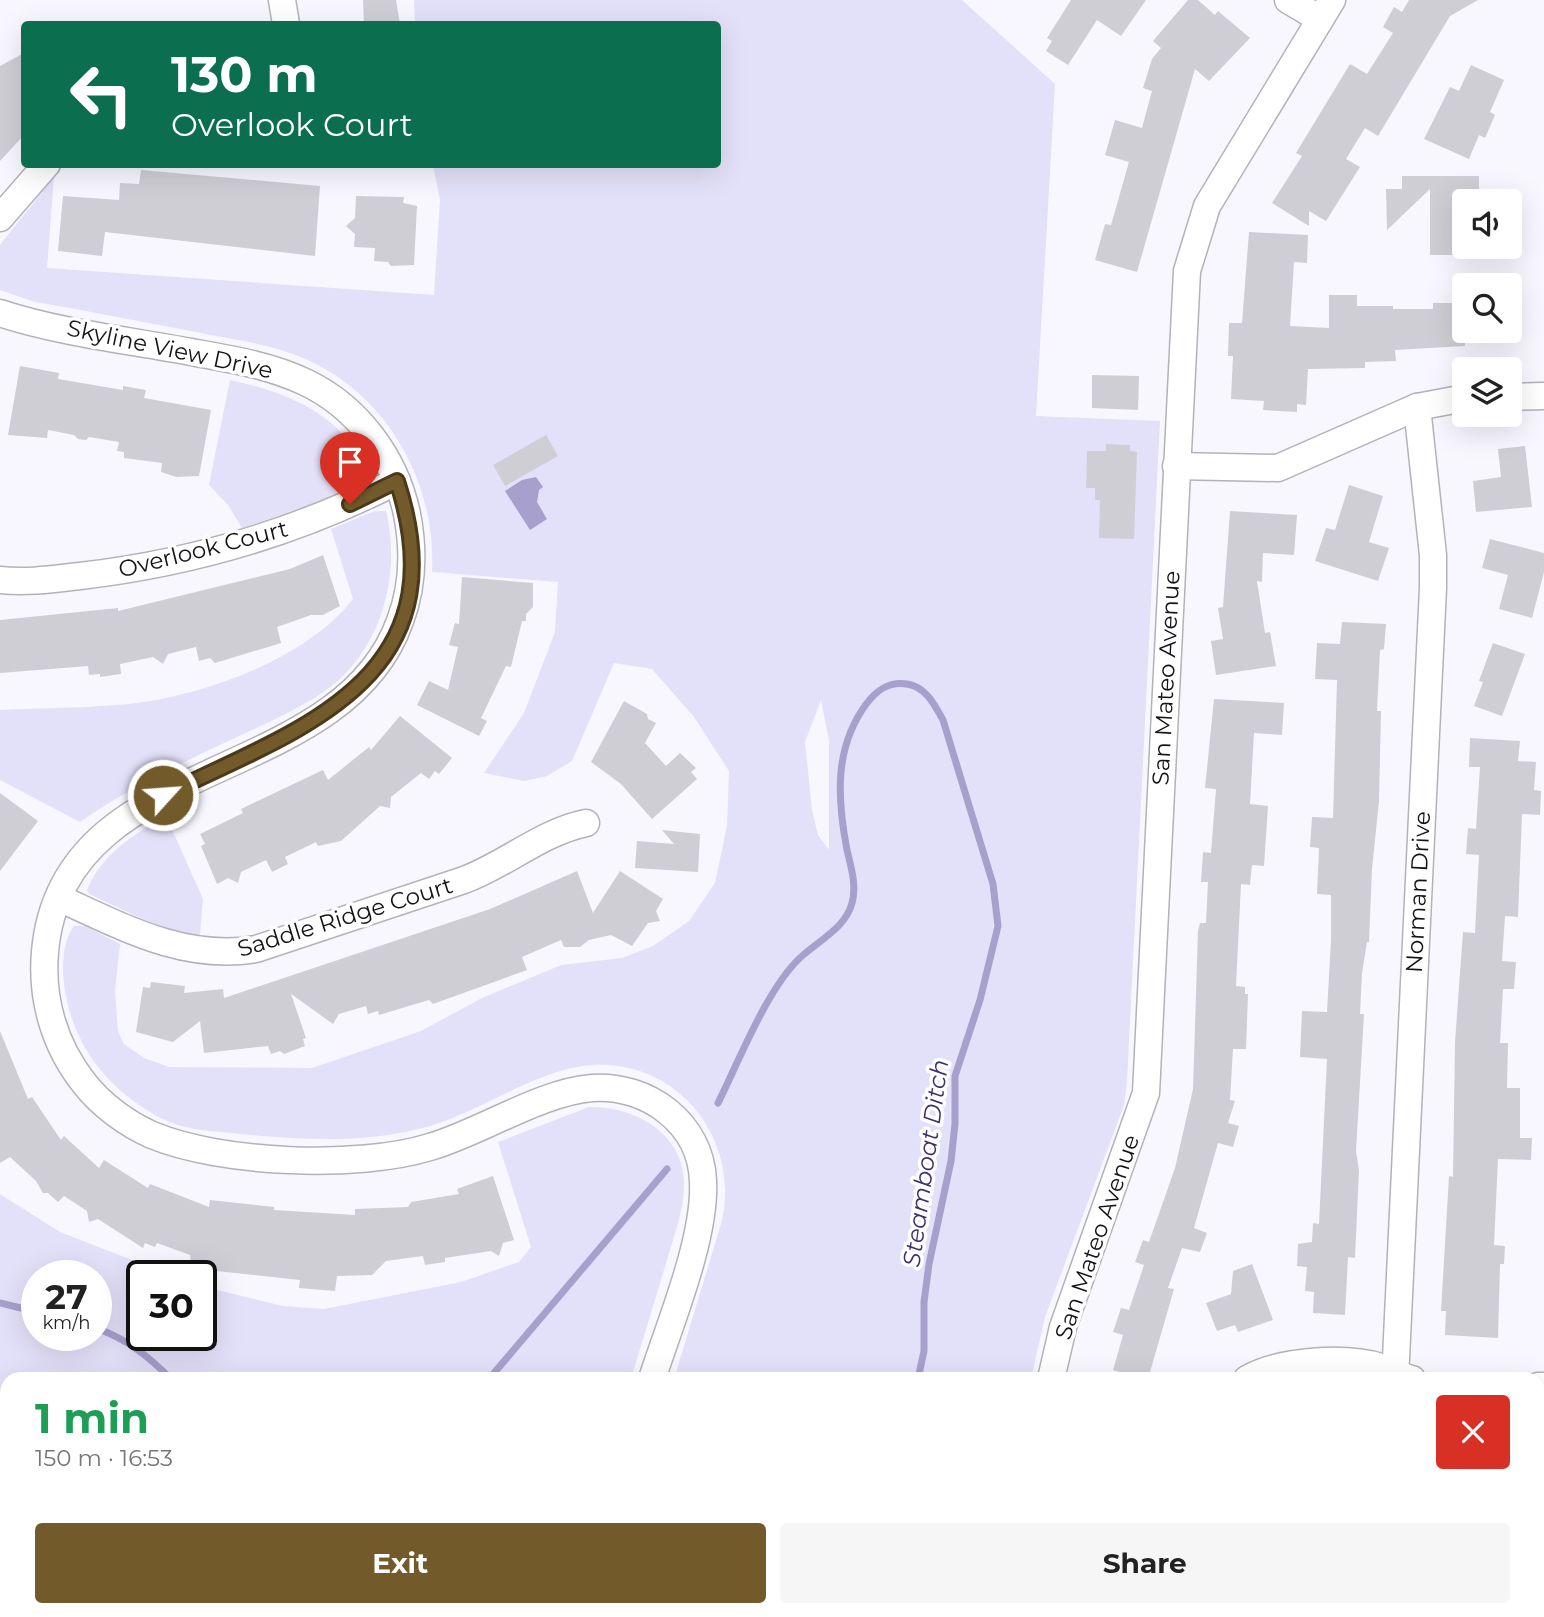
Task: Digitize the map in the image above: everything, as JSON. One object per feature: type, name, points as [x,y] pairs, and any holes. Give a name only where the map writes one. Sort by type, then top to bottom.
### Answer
[{"type":"street","points":[[282,0],[286,21]]},
{"type":"street","points":[[1288,0],[1326,10]]},
{"type":"street","name":"San Mateo Avenue","points":[[1053,1372],[1063,1327],[1146,1093],[1187,271],[1195,240],[1219,186],[1326,10]]},
{"type":"street","points":[[0,218],[44,168]]},
{"type":"street","name":"Skyline View Drive","points":[[0,313],[240,361],[284,373],[327,393],[347,409],[374,441],[397,481],[410,529],[411,577],[398,628],[373,672],[357,690],[314,721],[163,795],[118,822],[86,854],[59,898],[48,932],[44,967],[46,995],[60,1045],[88,1089],[107,1106],[147,1133],[172,1142],[217,1152],[301,1160],[387,1156],[428,1148],[564,1094],[598,1087],[640,1094],[674,1116],[697,1149],[704,1182],[703,1202],[692,1251],[655,1372]]},
{"type":"street","points":[[1522,397],[1544,396]]},
{"type":"street","points":[[1176,466],[1278,468],[1417,407],[1452,400]]},
{"type":"street","name":"Norman Drive","points":[[1401,1372],[1433,588],[1433,555],[1417,407]]},
{"type":"street","name":"Overlook Court","points":[[0,580],[27,582],[101,573],[204,554],[293,528],[397,481]]},
{"type":"street","name":"Saddle Ridge Court","points":[[59,898],[161,943],[205,952],[230,953],[256,949],[489,871],[569,827],[586,823]]},
{"type":"street","points":[[1263,1372],[1298,1363],[1363,1364],[1386,1372]]},
{"type":"shaded area","points":[[414,0],[962,0],[1055,84],[1036,416],[1160,421],[1124,1105],[1045,1317],[1033,1372],[676,1372],[721,1224],[725,1193],[722,1164],[713,1136],[698,1112],[677,1091],[653,1076],[624,1067],[593,1065],[572,1068],[531,1082],[470,1111],[430,1126],[383,1136],[312,1139],[193,1129],[167,1121],[127,1096],[104,1073],[85,1048],[73,1022],[64,980],[64,950],[74,926],[85,926],[120,944],[115,991],[118,1031],[124,1044],[144,1058],[169,1067],[312,1068],[421,1031],[482,998],[561,965],[622,958],[653,946],[689,921],[715,883],[727,826],[729,771],[694,717],[652,669],[614,663],[572,761],[547,776],[524,781],[484,773],[524,713],[555,632],[558,582],[432,572],[431,536],[424,501],[413,468],[396,437],[374,409],[348,385],[318,365],[284,351],[240,340],[35,302],[0,290],[0,245],[54,177],[47,268],[434,295],[440,200],[434,168],[721,168],[721,21],[415,21]],"holes":[[[821,700],[829,741],[829,850],[818,835],[812,810],[805,742]]]},
{"type":"shaded area","points":[[230,380],[283,395],[331,423],[363,460],[367,471],[366,480],[302,508],[242,528],[228,505],[209,485]]},
{"type":"shaded area","points":[[536,477],[543,487],[539,490],[537,502],[547,519],[530,530],[505,491],[522,480]]},
{"type":"shaded area","points":[[375,511],[386,511],[390,534],[389,582],[384,606],[364,649],[333,685],[310,701],[117,798],[80,822],[0,780],[0,710],[129,704],[189,693],[252,671],[309,640],[353,599],[331,529]]},
{"type":"shaded area","points":[[166,816],[203,899],[200,935],[143,919],[89,894],[87,890],[101,866],[120,846]]},
{"type":"shaded area","points":[[589,1107],[622,1111],[638,1117],[665,1136],[675,1149],[681,1164],[684,1192],[676,1231],[633,1372],[0,1372],[0,1194],[60,1232],[132,1260],[126,1260],[126,1351],[217,1351],[217,1290],[283,1306],[324,1309],[461,1282],[519,1262],[531,1247],[498,1142]]},
{"type":"building","points":[[363,0],[396,0],[400,21],[364,21]]},
{"type":"building","points":[[1071,0],[1146,0],[1121,36],[1097,20],[1068,65],[1046,51],[1052,41],[1047,38]]},
{"type":"building","points":[[1188,0],[1198,0],[1215,15],[1218,11],[1250,38],[1209,81],[1195,69],[1137,272],[1095,260],[1105,224],[1111,225],[1129,162],[1105,155],[1115,120],[1142,128],[1152,91],[1143,88],[1152,59],[1161,48],[1153,41]]},
{"type":"building","points":[[1409,0],[1478,0],[1450,16],[1378,136],[1365,128],[1346,159],[1360,167],[1326,221],[1309,211],[1309,226],[1272,203],[1302,156],[1296,153],[1350,64],[1367,74],[1393,33],[1383,27],[1394,7],[1402,12]]},
{"type":"building","points":[[21,55],[21,138],[0,161],[0,66]]},
{"type":"building","points":[[1471,65],[1504,80],[1490,112],[1495,115],[1485,138],[1479,135],[1469,159],[1424,139],[1450,87],[1459,91]]},
{"type":"building","points":[[141,170],[320,186],[315,256],[105,232],[102,256],[58,251],[63,196],[119,200],[120,183],[139,184]]},
{"type":"building","points":[[1402,176],[1479,176],[1479,189],[1452,189],[1452,255],[1430,255],[1430,189],[1387,230],[1386,189],[1402,189]]},
{"type":"building","points":[[356,196],[404,197],[403,203],[417,206],[414,265],[391,266],[388,262],[374,261],[375,248],[354,247],[355,234],[346,226],[355,218]]},
{"type":"building","points":[[1249,232],[1308,235],[1307,263],[1294,262],[1290,326],[1329,328],[1329,295],[1357,295],[1357,306],[1393,306],[1393,309],[1433,309],[1433,303],[1452,303],[1452,343],[1465,343],[1465,346],[1395,350],[1396,361],[1365,362],[1365,368],[1308,369],[1306,405],[1297,404],[1297,412],[1263,410],[1264,401],[1231,399],[1233,356],[1228,356],[1229,323],[1242,323]]},
{"type":"building","points":[[20,366],[59,373],[58,379],[123,390],[123,386],[146,390],[144,398],[211,410],[199,476],[176,477],[161,472],[162,463],[124,458],[124,452],[117,451],[119,442],[89,437],[86,440],[78,439],[74,435],[48,430],[47,438],[8,435]]},
{"type":"building","points":[[1092,375],[1139,376],[1138,410],[1092,408]]},
{"type":"building","points":[[546,435],[558,456],[505,486],[493,465]]},
{"type":"building","points":[[1106,444],[1130,445],[1130,451],[1137,452],[1134,539],[1099,538],[1100,500],[1095,500],[1095,488],[1086,488],[1087,451],[1106,451]]},
{"type":"building","points":[[1525,446],[1532,507],[1476,512],[1473,481],[1501,477],[1498,449]]},
{"type":"building","points":[[1349,485],[1383,496],[1369,542],[1389,548],[1378,581],[1315,561],[1326,528],[1335,530]]},
{"type":"building","points":[[1230,511],[1297,515],[1294,555],[1263,553],[1262,582],[1257,581],[1265,633],[1270,632],[1276,666],[1216,675],[1211,641],[1223,639],[1218,608],[1223,607]]},
{"type":"building","points":[[1490,539],[1544,553],[1544,572],[1532,618],[1499,609],[1508,575],[1482,568]]},
{"type":"building","points":[[323,555],[340,606],[323,615],[311,615],[277,627],[281,643],[215,663],[210,658],[199,661],[196,647],[168,654],[163,664],[153,657],[120,664],[121,674],[100,677],[100,674],[89,675],[88,666],[0,673],[0,620],[118,608],[118,611],[290,569]]},
{"type":"building","points":[[462,577],[533,583],[533,607],[526,614],[526,621],[522,621],[511,667],[506,666],[481,718],[487,721],[479,736],[417,705],[429,681],[448,690],[458,647],[449,645],[455,623],[459,624]]},
{"type":"building","points":[[1342,622],[1386,624],[1384,649],[1380,650],[1377,711],[1381,711],[1379,801],[1372,869],[1369,942],[1362,973],[1360,1014],[1364,1014],[1356,1151],[1359,1170],[1355,1258],[1348,1257],[1345,1315],[1313,1313],[1314,1292],[1305,1291],[1307,1267],[1297,1266],[1298,1244],[1312,1242],[1313,1223],[1319,1224],[1327,1059],[1300,1057],[1302,1011],[1327,1012],[1331,940],[1331,895],[1317,894],[1319,848],[1310,847],[1312,817],[1333,818],[1337,680],[1315,679],[1317,643],[1340,644]]},
{"type":"building","points":[[1493,643],[1525,654],[1502,716],[1474,706],[1483,682],[1479,681]]},
{"type":"building","points":[[1214,699],[1284,703],[1282,735],[1254,733],[1250,804],[1268,806],[1264,866],[1252,865],[1250,885],[1241,884],[1236,986],[1245,987],[1245,994],[1248,994],[1246,1049],[1233,1049],[1230,1100],[1235,1101],[1228,1123],[1239,1126],[1233,1147],[1218,1143],[1194,1228],[1207,1233],[1200,1252],[1182,1248],[1168,1288],[1174,1289],[1150,1372],[1120,1372],[1113,1370],[1123,1335],[1113,1332],[1121,1308],[1129,1310],[1144,1265],[1135,1262],[1143,1240],[1149,1242],[1175,1168],[1193,1089],[1198,931],[1200,923],[1206,923],[1208,882],[1201,882],[1203,852],[1211,853],[1216,789],[1205,788]]},
{"type":"building","points":[[624,701],[647,714],[648,719],[656,723],[645,743],[666,766],[680,753],[696,768],[691,772],[697,779],[652,819],[621,784],[591,762]]},
{"type":"building","points":[[400,716],[452,758],[439,774],[435,771],[429,779],[421,773],[391,797],[390,808],[380,806],[341,841],[318,846],[316,842],[285,857],[288,864],[272,872],[266,860],[241,872],[238,883],[228,878],[217,884],[201,846],[205,844],[200,834],[243,813],[241,809],[323,770],[328,780],[369,747],[371,750]]},
{"type":"building","points":[[1470,738],[1520,741],[1518,761],[1536,762],[1534,790],[1541,791],[1540,815],[1522,814],[1518,917],[1505,916],[1502,961],[1516,962],[1514,989],[1503,989],[1500,1043],[1508,1043],[1507,1088],[1520,1088],[1520,1138],[1532,1138],[1531,1160],[1498,1159],[1494,1245],[1505,1246],[1504,1264],[1500,1264],[1498,1338],[1445,1335],[1446,1311],[1441,1311],[1449,1176],[1453,1177],[1455,1042],[1463,932],[1475,933],[1479,855],[1466,854],[1468,828],[1476,829],[1480,767],[1469,767]]},
{"type":"building","points":[[0,793],[38,821],[0,871]]},
{"type":"building","points":[[662,830],[700,834],[698,872],[635,868],[637,841],[674,844]]},
{"type":"building","points":[[577,871],[593,913],[620,871],[663,899],[656,911],[660,921],[648,923],[632,946],[611,935],[589,940],[580,947],[564,947],[561,940],[522,957],[527,970],[433,1004],[429,1000],[379,1015],[378,1011],[368,1014],[366,1006],[339,1014],[333,1024],[291,994],[306,1038],[303,1039],[305,1046],[284,1054],[280,1051],[271,1054],[268,1046],[204,1053],[200,1021],[173,1042],[136,1032],[143,987],[150,988],[151,982],[185,986],[184,993],[223,989],[224,998],[490,909]]},
{"type":"building","points":[[0,1031],[28,1099],[32,1097],[61,1140],[64,1136],[99,1168],[104,1160],[148,1188],[150,1184],[209,1207],[210,1200],[274,1207],[274,1210],[355,1215],[355,1209],[408,1207],[411,1202],[459,1194],[457,1189],[493,1176],[514,1240],[503,1243],[499,1256],[491,1251],[445,1258],[445,1262],[425,1265],[423,1256],[386,1261],[372,1275],[337,1276],[335,1291],[299,1288],[300,1280],[217,1271],[217,1260],[191,1260],[190,1255],[157,1243],[155,1247],[145,1243],[143,1248],[98,1219],[89,1222],[87,1211],[64,1196],[58,1202],[48,1193],[43,1193],[36,1181],[10,1157],[0,1163]]},
{"type":"building","points":[[1252,1264],[1273,1320],[1238,1332],[1235,1325],[1217,1331],[1206,1303],[1231,1294],[1233,1271]]},
{"type":"waterway","name":"Steamboat Ditch","points":[[718,1103],[777,986],[789,969],[832,932],[849,912],[854,883],[840,792],[844,755],[856,720],[879,690],[901,683],[914,686],[929,697],[943,720],[993,884],[998,926],[980,1000],[955,1076],[955,1124],[951,1161],[929,1264],[924,1302],[924,1351],[920,1372]]},
{"type":"waterway","name":"Steamboat Ditch","points":[[495,1372],[667,1169]]},
{"type":"waterway","name":"Steamboat Ditch","points":[[0,1303],[21,1308]]},
{"type":"waterway","name":"Steamboat Ditch","points":[[112,1335],[136,1349],[164,1372]]},
{"type":"route","points":[[163,795],[298,730],[339,705],[373,672],[388,649],[407,603],[411,577],[412,550],[405,505],[397,481],[350,504]]}]
